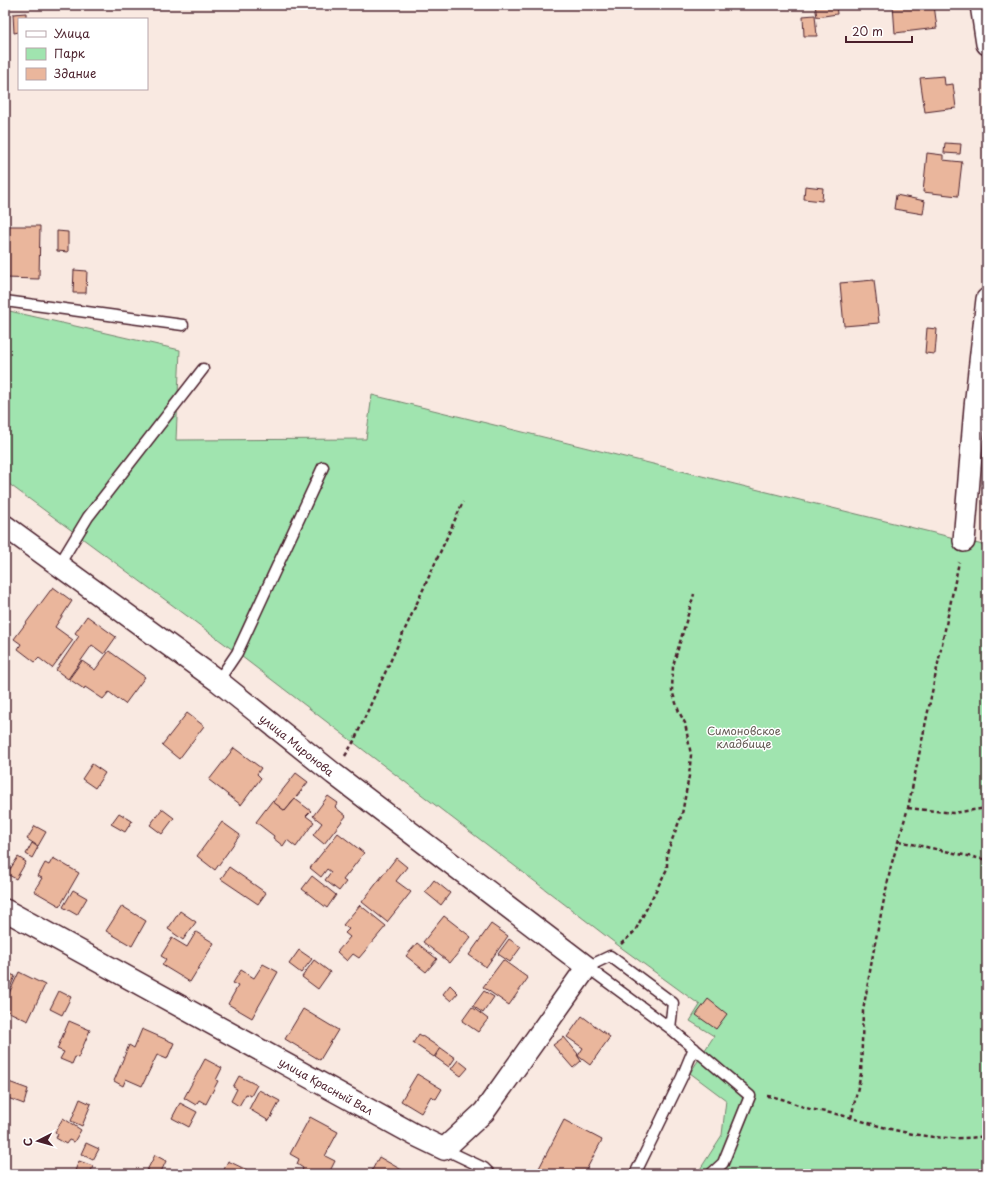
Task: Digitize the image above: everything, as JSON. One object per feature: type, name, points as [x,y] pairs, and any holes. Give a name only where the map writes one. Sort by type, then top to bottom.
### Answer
[{"type":"street","points":[[981,5],[987,44]]},
{"type":"street","points":[[964,541],[975,407],[987,299]]},
{"type":"street","name":"улица Миронова","points":[[5,526],[218,681],[334,774],[587,967]]},
{"type":"street","name":"улица Красный Вал","points":[[5,910],[444,1149]]},
{"type":"street","points":[[444,1149],[484,1112],[587,967]]},
{"type":"lane","points":[[5,301],[183,325]]},
{"type":"lane","points":[[59,566],[88,517],[141,446],[203,369]]},
{"type":"lane","points":[[218,681],[237,653],[323,467]]},
{"type":"lane","points":[[670,1028],[673,1003],[610,956],[587,967],[670,1028],[750,1096],[723,1163],[711,1174]]},
{"type":"lane","points":[[635,1174],[682,1078],[694,1048]]},
{"type":"lane","points":[[444,1149],[484,1168],[490,1174]]},
{"type":"path","points":[[334,774],[354,741],[463,502]]},
{"type":"path","points":[[851,1118],[861,1074],[863,1011],[891,866],[908,808],[936,676],[950,600],[964,541]]},
{"type":"path","points":[[610,956],[635,931],[667,869],[667,853],[682,814],[689,776],[690,755],[685,723],[678,712],[672,691],[673,666],[694,594]]},
{"type":"path","points":[[908,808],[954,814],[987,808]]},
{"type":"path","points":[[898,840],[987,860]]},
{"type":"path","points":[[750,1096],[775,1097],[808,1108],[851,1118],[896,1132],[950,1139],[987,1136]]},
{"type":"green space","name":"Симоновское кладбище","points":[[5,310],[180,350],[176,440],[366,439],[372,395],[987,546],[987,1174],[697,1174],[722,1135],[726,1100],[690,1073],[714,1036],[690,1021],[700,1005],[619,946],[237,653],[5,481]]},
{"type":"building","points":[[815,5],[836,5],[837,14],[817,17]]},
{"type":"building","points":[[893,5],[934,5],[937,28],[895,33]]},
{"type":"building","points":[[26,13],[26,18],[18,18],[18,32],[14,33],[13,14]]},
{"type":"building","points":[[815,15],[817,36],[804,36],[803,16]]},
{"type":"building","points":[[944,76],[945,85],[953,84],[956,108],[925,112],[920,78]]},
{"type":"building","points":[[945,143],[961,144],[960,154],[944,153]]},
{"type":"building","points":[[927,153],[943,155],[943,160],[962,162],[958,196],[923,192]]},
{"type":"building","points":[[805,186],[823,188],[822,201],[804,199]]},
{"type":"building","points":[[896,195],[925,201],[923,214],[894,209]]},
{"type":"building","points":[[6,226],[40,226],[39,279],[5,278]]},
{"type":"building","points":[[57,231],[68,232],[68,252],[57,251]]},
{"type":"building","points":[[74,270],[87,271],[86,293],[73,293]]},
{"type":"building","points":[[874,280],[879,323],[844,326],[840,283]]},
{"type":"building","points":[[927,328],[937,329],[935,354],[925,353]]},
{"type":"building","points":[[53,587],[72,601],[55,627],[73,640],[52,668],[39,658],[35,662],[18,649],[21,644],[14,639]]},
{"type":"building","points":[[87,616],[116,637],[104,654],[92,645],[68,679],[56,670],[79,636],[75,633]]},
{"type":"building","points":[[109,651],[145,677],[125,704],[109,692],[103,699],[85,687],[84,689],[69,679],[82,661],[95,670]]},
{"type":"building","points":[[187,713],[204,726],[179,759],[162,745]]},
{"type":"building","points":[[234,748],[261,768],[257,774],[261,778],[241,805],[209,780]]},
{"type":"building","points":[[92,764],[105,773],[95,788],[82,779]]},
{"type":"building","points":[[296,773],[308,782],[285,811],[273,802]]},
{"type":"building","points":[[328,796],[338,803],[335,807],[346,816],[324,844],[313,835],[322,823],[313,816]]},
{"type":"building","points":[[295,799],[311,811],[306,816],[314,822],[296,847],[287,840],[283,846],[273,838],[274,836],[256,822],[272,801],[285,811]]},
{"type":"building","points":[[162,809],[174,818],[162,834],[150,825]]},
{"type":"building","points":[[119,813],[132,821],[125,832],[111,824]]},
{"type":"building","points":[[222,822],[240,835],[215,870],[197,856]]},
{"type":"building","points":[[35,826],[46,832],[38,846],[27,839]]},
{"type":"building","points":[[338,833],[364,853],[343,880],[346,882],[339,891],[325,880],[331,872],[327,869],[321,877],[310,868]]},
{"type":"building","points":[[32,843],[38,847],[32,858],[26,854]]},
{"type":"building","points":[[18,857],[26,862],[16,879],[7,874]]},
{"type":"building","points":[[53,858],[79,873],[60,906],[34,891],[42,878],[38,876],[45,863],[49,865]]},
{"type":"building","points":[[396,858],[407,867],[396,881],[411,892],[387,922],[362,902]]},
{"type":"building","points":[[229,867],[266,893],[258,904],[221,879]]},
{"type":"building","points":[[312,876],[336,895],[327,908],[302,889]]},
{"type":"building","points":[[434,880],[450,893],[441,905],[425,892]]},
{"type":"building","points":[[73,890],[87,898],[77,915],[63,907]]},
{"type":"building","points":[[360,905],[386,926],[359,958],[353,954],[347,961],[337,952],[350,937],[345,933],[349,929],[343,925]]},
{"type":"building","points":[[122,906],[146,921],[132,946],[106,931]]},
{"type":"building","points":[[180,911],[196,922],[183,940],[168,929]]},
{"type":"building","points":[[444,916],[471,937],[450,963],[423,942]]},
{"type":"building","points":[[491,924],[508,936],[486,967],[469,955]]},
{"type":"building","points":[[196,932],[214,943],[190,982],[162,965],[166,959],[161,956],[172,938],[187,947]]},
{"type":"building","points":[[509,939],[521,947],[510,962],[498,954]]},
{"type":"building","points":[[417,943],[437,959],[426,972],[406,956]]},
{"type":"building","points":[[299,950],[312,959],[301,973],[289,964]]},
{"type":"building","points":[[314,960],[330,972],[318,989],[302,977]]},
{"type":"building","points":[[503,960],[528,978],[509,1005],[483,987]]},
{"type":"building","points":[[263,964],[278,972],[252,1018],[228,1004],[238,986],[233,983],[241,970],[254,978]]},
{"type":"building","points":[[5,972],[15,976],[9,990],[5,988]]},
{"type":"building","points":[[19,972],[45,985],[28,1021],[5,1010],[5,1002]]},
{"type":"building","points":[[450,985],[458,993],[451,1001],[443,994]]},
{"type":"building","points":[[59,991],[71,997],[62,1015],[50,1009]]},
{"type":"building","points":[[484,991],[494,997],[483,1013],[473,1006]]},
{"type":"building","points":[[708,999],[727,1014],[716,1029],[696,1015]]},
{"type":"building","points":[[472,1007],[488,1019],[478,1032],[462,1021]]},
{"type":"building","points":[[303,1009],[338,1030],[320,1060],[285,1039]]},
{"type":"building","points":[[582,1016],[610,1037],[590,1065],[578,1056],[583,1048],[567,1037]]},
{"type":"building","points":[[69,1021],[90,1030],[78,1058],[75,1057],[72,1064],[60,1059],[64,1052],[57,1049]]},
{"type":"building","points":[[142,1029],[174,1043],[167,1059],[157,1055],[142,1086],[126,1079],[123,1086],[114,1081],[129,1045],[134,1048]]},
{"type":"building","points":[[419,1034],[440,1048],[434,1057],[413,1043]]},
{"type":"building","points":[[564,1037],[578,1054],[577,1055],[581,1061],[573,1068],[553,1045]]},
{"type":"building","points":[[441,1048],[455,1058],[449,1067],[435,1057]]},
{"type":"building","points":[[205,1059],[222,1068],[216,1080],[218,1081],[206,1104],[199,1100],[196,1105],[184,1098]]},
{"type":"building","points":[[458,1060],[468,1068],[461,1076],[451,1069]]},
{"type":"building","points":[[417,1074],[442,1089],[436,1099],[431,1096],[421,1113],[401,1101]]},
{"type":"building","points":[[239,1076],[257,1085],[251,1096],[246,1094],[239,1106],[231,1101],[237,1089],[233,1087]]},
{"type":"building","points":[[6,1081],[28,1089],[24,1104],[5,1097]]},
{"type":"building","points":[[259,1090],[280,1101],[269,1121],[249,1109]]},
{"type":"building","points":[[80,1099],[91,1104],[82,1126],[71,1121]]},
{"type":"building","points":[[180,1103],[197,1112],[189,1127],[172,1118]]},
{"type":"building","points":[[310,1117],[338,1132],[325,1156],[335,1161],[330,1171],[336,1174],[301,1174],[303,1168],[297,1164],[299,1159],[290,1154]]},
{"type":"building","points":[[63,1118],[81,1130],[74,1142],[69,1140],[66,1144],[56,1138],[58,1134],[55,1132]]},
{"type":"building","points":[[564,1120],[602,1140],[584,1174],[536,1174]]},
{"type":"building","points":[[86,1143],[99,1149],[93,1160],[81,1154]]},
{"type":"building","points":[[155,1155],[166,1161],[160,1174],[145,1174]]},
{"type":"building","points":[[379,1157],[407,1173],[407,1174],[370,1174]]},
{"type":"building","points":[[79,1161],[93,1166],[90,1174],[74,1173]]},
{"type":"building","points":[[228,1161],[247,1170],[245,1174],[222,1174]]}]
